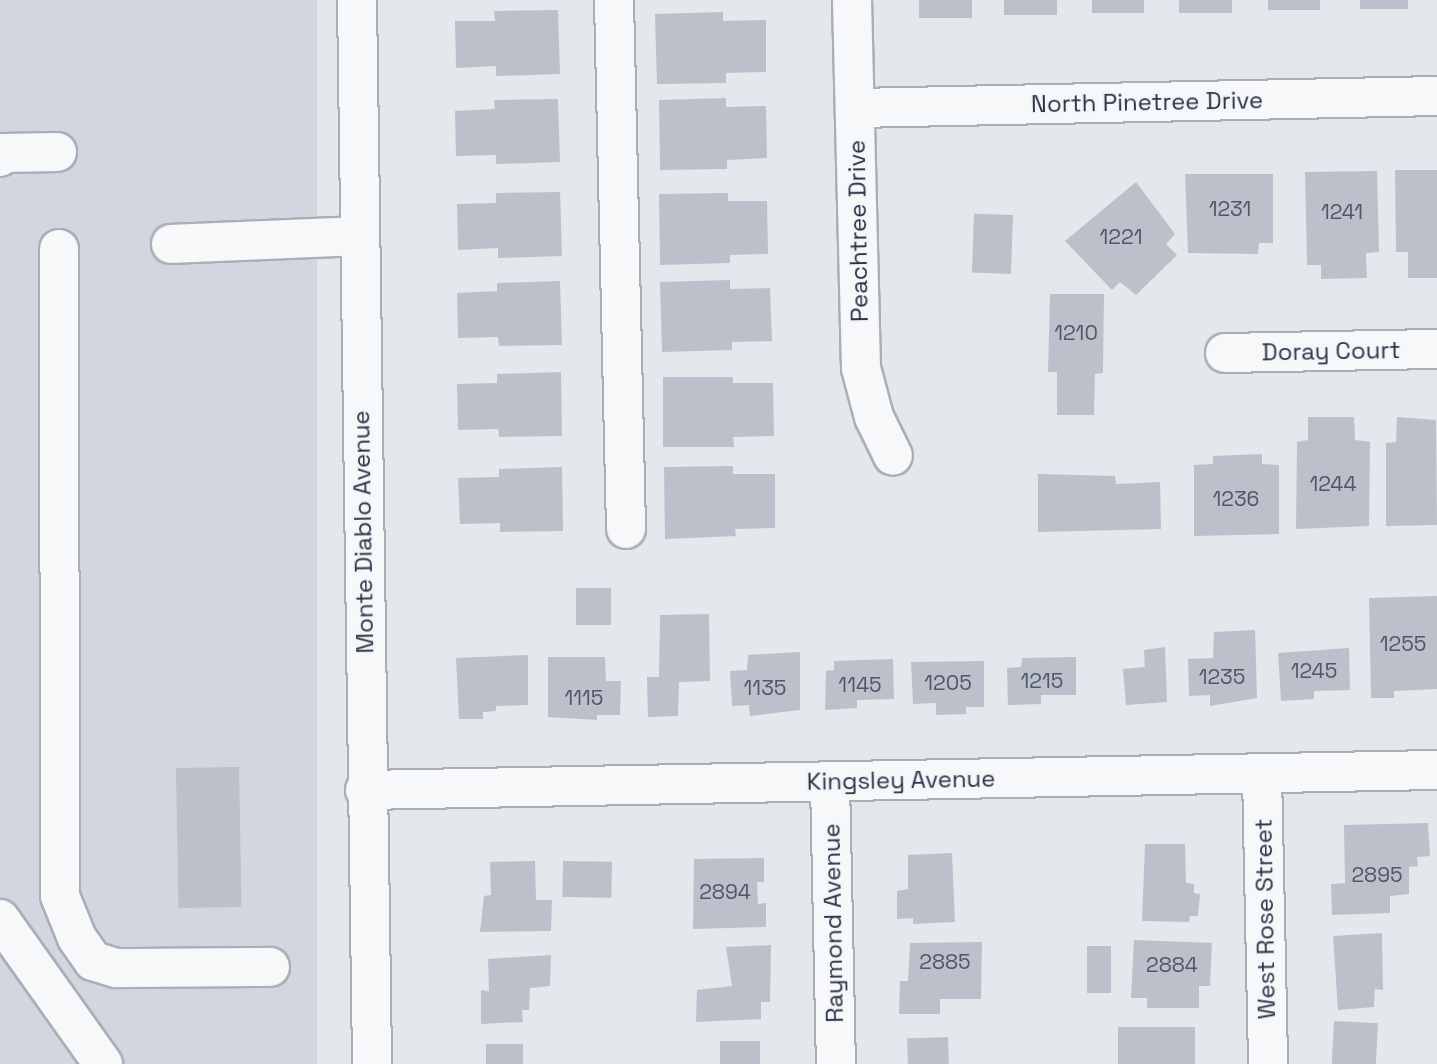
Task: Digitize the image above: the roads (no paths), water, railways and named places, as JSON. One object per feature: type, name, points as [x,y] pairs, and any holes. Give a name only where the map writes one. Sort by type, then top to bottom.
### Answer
[{"type":"street","name":"Monte Diablo Avenue","points":[[357,0],[365,790],[372,1064]]},
{"type":"street","points":[[614,0],[626,529]]},
{"type":"street","name":"Peachtree Drive","points":[[852,0],[861,368],[874,417],[893,456]]},
{"type":"street","name":"North Pinetree Drive","points":[[856,107],[1437,96]]},
{"type":"street","points":[[0,157],[4,153],[57,152]]},
{"type":"street","points":[[171,244],[359,236]]},
{"type":"street","points":[[59,248],[60,896],[77,938],[93,961],[116,968],[270,967]]},
{"type":"street","name":"Doray Court","points":[[1225,353],[1437,349]]},
{"type":"street","name":"Kingsley Avenue","points":[[365,790],[1437,770]]},
{"type":"street","name":"West Rose Street","points":[[1262,774],[1268,1064]]},
{"type":"street","name":"Raymond Avenue","points":[[830,782],[836,1064]]},
{"type":"street","points":[[0,919],[103,1064]]}]
